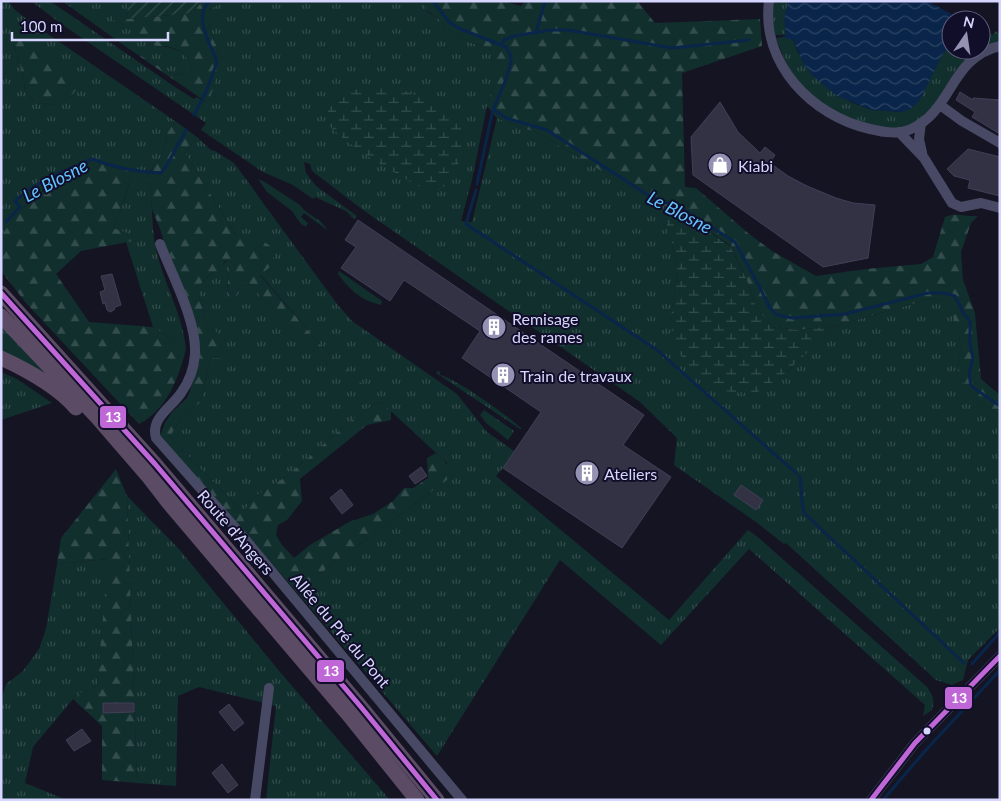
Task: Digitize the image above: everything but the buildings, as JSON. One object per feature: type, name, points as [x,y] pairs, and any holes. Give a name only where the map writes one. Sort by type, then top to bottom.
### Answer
[{"type":"highway","name":"Route d'Angers","points":[[1,293],[155,464],[337,678],[437,800]]},
{"type":"highway","name":"Route d'Angers","points":[[1,316],[97,417],[148,476],[352,718],[417,800]]},
{"type":"highway","points":[[1,358],[39,379],[72,404],[149,488],[168,502]]},
{"type":"street","points":[[769,1],[768,12],[772,42],[787,75],[801,92],[825,112],[841,120],[870,129],[898,132],[911,129],[926,121],[940,105],[965,67],[976,56],[1000,46]]},
{"type":"street","points":[[940,105],[962,121],[1000,143]]},
{"type":"street","points":[[921,123],[919,139],[924,158]]},
{"type":"street","points":[[898,132],[924,158],[952,203],[962,207],[981,203],[1000,208]]},
{"type":"street","name":"Allée du Pré du Pont","points":[[160,244],[187,311],[195,344],[193,368],[180,396],[161,414],[155,434],[156,438],[239,532],[462,800]]},
{"type":"street","points":[[871,800],[915,743],[1000,656]]},
{"type":"street","points":[[255,800],[269,688]]},
{"type":"green space","points":[[1,1],[8,1],[15,10],[39,28],[175,121],[165,137],[164,149],[160,159],[145,179],[150,184],[157,253],[178,313],[186,349],[153,327],[126,242],[142,239],[113,228],[131,179],[91,162],[42,191],[22,209],[1,236]],"holes":[[[13,33],[73,94],[57,105],[35,102],[25,91],[23,74],[14,46]]]},
{"type":"green space","points":[[31,1],[50,1],[175,87],[194,99],[196,97],[206,102],[222,60],[208,23],[208,10],[224,1],[424,1],[428,12],[440,20],[452,33],[472,43],[488,47],[494,56],[497,75],[487,106],[472,180],[461,221],[472,222],[497,118],[540,134],[633,190],[671,208],[667,228],[678,270],[670,322],[783,375],[838,325],[933,298],[950,303],[961,343],[957,375],[980,403],[1000,416],[1000,628],[968,660],[963,680],[952,685],[936,680],[786,543],[784,544],[756,522],[674,465],[677,438],[640,402],[363,210],[312,171],[310,164],[304,162],[306,173],[316,186],[357,216],[354,219],[346,211],[315,197],[313,199],[293,185],[263,172],[201,130],[206,123]]},
{"type":"green space","points":[[62,1],[127,1],[128,19],[113,15],[112,19],[135,32],[150,45],[168,47],[182,52],[191,63],[192,71],[184,75],[172,74],[129,49]]},
{"type":"green space","points":[[127,1],[202,1],[193,13],[128,19]]},
{"type":"green space","points":[[202,1],[224,1],[208,10],[208,23],[222,60],[209,101],[206,102],[129,49],[172,74],[183,75],[192,71],[187,57],[170,47],[149,44],[112,19],[112,15],[128,19],[193,13]]},
{"type":"green space","points":[[424,1],[503,1],[521,6],[525,1],[637,1],[655,23],[760,19],[762,46],[682,73],[685,187],[696,188],[772,251],[816,276],[921,264],[933,257],[945,217],[957,215],[978,216],[971,223],[961,252],[963,280],[975,313],[981,379],[1000,395],[1000,416],[980,403],[957,375],[961,343],[949,303],[933,298],[838,325],[798,330],[772,327],[756,307],[746,278],[730,245],[686,216],[633,190],[540,134],[497,118],[487,106],[496,69],[488,47],[472,43],[452,33],[428,11]]},
{"type":"green space","points":[[773,1],[790,1],[785,17],[786,35],[775,35],[772,18]]},
{"type":"green space","points":[[995,31],[1000,34],[1000,40],[991,44],[991,34],[993,35]]},
{"type":"green space","points":[[12,32],[83,80],[73,94],[57,105],[35,102],[25,91],[23,74],[14,46]]},
{"type":"green space","points":[[784,37],[793,40],[798,53],[850,102],[871,110],[901,112],[941,55],[941,60],[966,60],[955,73],[927,116],[915,124],[901,128],[886,128],[871,126],[857,121],[842,115],[818,101],[794,76],[786,63],[776,38]]},
{"type":"green space","points":[[368,86],[393,86],[437,104],[461,127],[464,152],[449,183],[433,194],[363,153],[326,123],[329,104],[345,93]]},
{"type":"green space","points":[[175,121],[197,137],[185,153],[235,234],[263,241],[272,248],[275,254],[270,267],[260,275],[324,349],[370,391],[357,392],[259,295],[252,284],[238,287],[239,293],[234,299],[227,291],[230,263],[228,260],[224,262],[220,274],[214,272],[197,287],[206,322],[226,341],[224,353],[221,358],[213,358],[209,362],[201,402],[181,417],[170,437],[240,510],[245,511],[251,499],[287,476],[347,424],[373,405],[381,402],[391,411],[391,420],[367,425],[300,479],[302,501],[287,520],[278,525],[276,535],[294,558],[310,545],[349,522],[373,514],[393,501],[404,488],[413,488],[428,478],[427,458],[436,453],[448,468],[447,480],[296,591],[160,436],[172,412],[188,397],[195,375],[198,349],[152,209],[150,184],[145,179],[160,159],[164,149],[165,137]]},
{"type":"green space","points":[[197,137],[211,150],[234,163],[337,304],[352,321],[457,394],[487,432],[514,451],[496,476],[669,620],[748,530],[927,687],[933,698],[932,710],[923,716],[925,705],[749,549],[661,645],[560,560],[437,756],[296,591],[447,480],[447,463],[381,402],[373,405],[347,424],[287,476],[251,499],[245,511],[240,510],[170,437],[181,417],[201,402],[209,362],[226,341],[206,322],[197,287],[228,260],[230,263],[227,291],[234,299],[239,293],[238,287],[252,284],[259,295],[328,365],[357,391],[369,391],[324,349],[260,274],[185,153]]},
{"type":"green space","points":[[109,161],[125,165],[131,178],[113,228],[143,239],[81,251],[56,274],[89,322],[153,327],[186,349],[180,371],[164,402],[149,418],[139,424],[26,303],[1,271],[1,236],[22,209],[43,191],[91,162]]},
{"type":"green space","points":[[258,179],[300,205],[306,212],[322,223],[327,230],[304,213],[301,217],[308,223],[306,227],[301,224],[292,211],[267,192]]},
{"type":"green space","points":[[671,208],[730,246],[746,278],[756,307],[772,327],[798,330],[838,325],[783,375],[756,393],[719,391],[694,371],[676,350],[670,322],[678,270],[671,240],[666,228]]},
{"type":"green space","points":[[339,271],[382,301],[381,305],[357,294],[338,274]]},
{"type":"green space","points":[[1,326],[45,372],[48,378],[1,352]]},
{"type":"green space","points":[[437,371],[440,372],[440,375],[457,382],[507,416],[522,429],[436,373]]},
{"type":"green space","points":[[1,372],[17,379],[52,403],[1,420]]},
{"type":"green space","points":[[484,410],[514,431],[508,440],[486,423],[480,415]]},
{"type":"green space","points":[[116,469],[127,496],[137,783],[102,780],[102,726],[73,699],[82,692],[97,686],[108,559],[57,564],[61,538]]},
{"type":"green space","points":[[127,496],[179,549],[280,672],[390,800],[266,800],[276,706],[199,687],[178,696],[176,786],[137,783]]},
{"type":"green space","points":[[109,559],[97,686],[82,692],[73,699],[33,747],[25,783],[67,800],[1,800],[1,701],[6,684],[23,671],[39,649],[46,629],[57,564]]},
{"type":"water","points":[[790,1],[927,1],[944,10],[941,10],[941,57],[919,101],[909,110],[901,112],[871,110],[837,96],[813,76],[804,65],[793,40],[782,37],[786,35],[786,9]]},
{"type":"waterway","name":"Le Blosne","points":[[194,115],[206,92],[217,62],[207,39],[203,22],[205,7],[210,1]]},
{"type":"waterway","name":"Le Blosne","points":[[433,1],[449,22],[458,28],[506,47],[509,52],[511,58],[509,70],[493,109],[506,118],[547,130],[651,197],[683,209],[735,242],[770,308],[777,315],[793,318],[845,314],[928,293],[944,293],[955,296],[964,314],[970,321],[970,343],[973,358],[969,374],[971,386],[1000,406]]},
{"type":"waterway","points":[[536,33],[545,1]]},
{"type":"waterway","points":[[501,45],[504,40],[514,36],[551,30],[568,30],[672,48],[749,40]]},
{"type":"waterway","points":[[477,184],[493,109]]},
{"type":"waterway","name":"Le Blosne","points":[[6,222],[20,207],[15,201],[23,194],[52,177],[92,159],[126,169],[161,173],[186,130]]},
{"type":"waterway","points":[[476,190],[466,224],[657,350],[796,473]]},
{"type":"waterway","points":[[799,476],[805,514],[964,663]]},
{"type":"waterway","points":[[972,664],[1000,632]]},
{"type":"waterway","points":[[883,800],[925,751],[1000,670]]},
{"type":"transit line","name":"13","points":[[1,293],[155,464],[361,707],[437,800]]},
{"type":"transit line","name":"13","points":[[871,800],[915,743],[1000,656]]},
{"type":"place","name":"Kiabi","points":[[720,165]]},
{"type":"place","name":"Remisage des rames","points":[[494,327]]},
{"type":"place","name":"Train de travaux","points":[[503,375]]},
{"type":"place","name":"Ateliers","points":[[587,473]]}]
